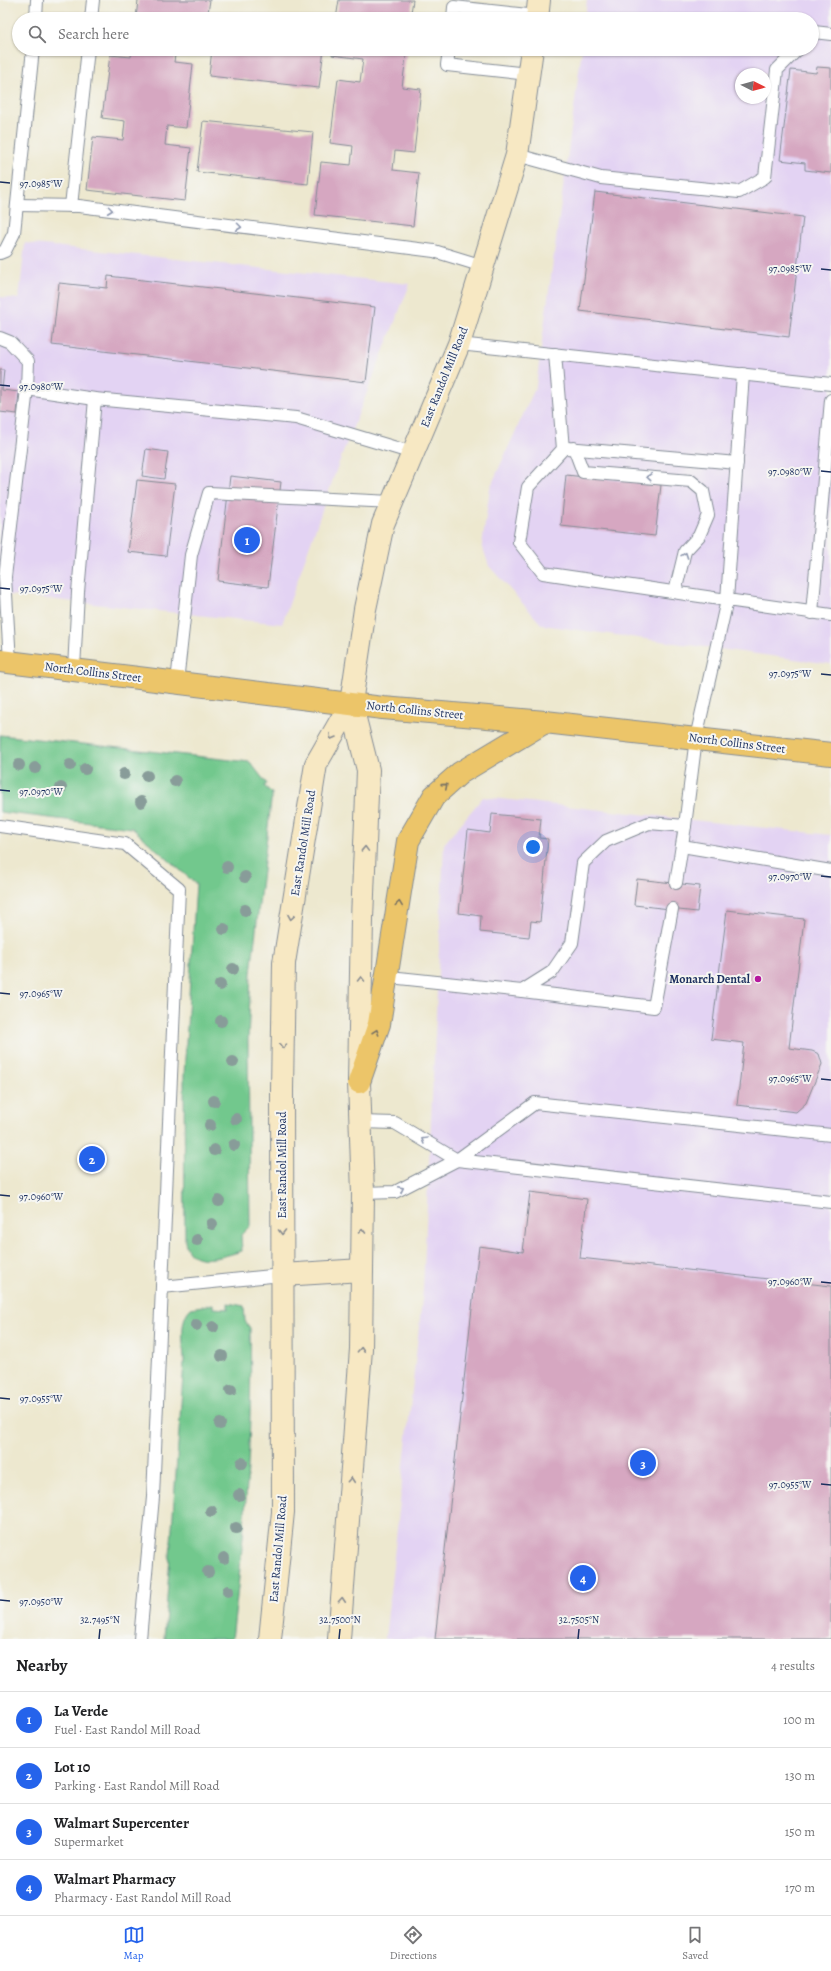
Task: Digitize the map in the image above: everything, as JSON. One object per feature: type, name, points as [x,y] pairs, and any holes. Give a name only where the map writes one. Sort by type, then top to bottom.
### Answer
[{"type":"main road","name":"East Randol Mill Road","points":[[270,1639],[283,1512],[282,1090],[284,963],[316,764],[351,703],[365,609],[383,524],[459,344],[517,154],[531,56]]},
{"type":"main road","name":"North Collins Street","points":[[5,661],[391,708],[545,722],[831,754]]},
{"type":"main road","name":"East Randol Mill Road","points":[[339,1639],[361,1349],[363,1193],[359,1082],[362,919],[368,770],[351,703]]},
{"type":"main road","points":[[359,1082],[379,1024],[408,841],[434,796],[460,773],[545,722]]},
{"type":"main road","points":[[282,1275],[362,1270]]},
{"type":"lane","points":[[36,12],[37,0]]},
{"type":"lane","points":[[92,12],[93,0]]},
{"type":"lane","points":[[454,12],[454,7],[538,12]]},
{"type":"lane","points":[[819,33],[831,34]]},
{"type":"lane","points":[[0,253],[5,251],[14,233],[31,56]]},
{"type":"lane","points":[[71,206],[87,56]]},
{"type":"lane","points":[[448,56],[447,65],[528,74]]},
{"type":"lane","points":[[517,154],[601,178],[740,192],[765,176],[777,70],[791,56]]},
{"type":"lane","points":[[17,205],[71,206],[312,236],[434,252],[483,266]]},
{"type":"lane","points":[[0,338],[10,342],[28,361],[27,390],[5,577],[5,661]]},
{"type":"lane","points":[[459,344],[831,384]]},
{"type":"lane","points":[[555,354],[569,448],[582,472],[691,481],[703,491],[708,515],[699,536],[685,551],[675,592]]},
{"type":"lane","points":[[676,883],[696,738],[727,600],[743,374]]},
{"type":"lane","points":[[27,390],[95,399],[296,418],[413,454]]},
{"type":"lane","points":[[74,670],[78,592],[95,399]]},
{"type":"lane","points":[[812,612],[831,400]]},
{"type":"lane","points":[[737,463],[569,448],[528,487],[519,542],[543,573],[831,615]]},
{"type":"lane","points":[[177,682],[191,555],[209,493],[392,502]]},
{"type":"lane","points":[[522,991],[552,972],[572,943],[583,863],[606,841],[649,823],[685,826]]},
{"type":"lane","points":[[0,826],[125,844],[179,890],[153,1497],[140,1639]]},
{"type":"lane","points":[[682,846],[831,871]]},
{"type":"lane","points":[[386,975],[399,978],[654,1007],[672,909]]},
{"type":"lane","points":[[363,1193],[395,1192],[458,1160],[535,1103],[831,1135]]},
{"type":"lane","points":[[360,1122],[395,1122],[458,1160],[831,1202]]},
{"type":"lane","points":[[162,1287],[282,1275]]},
{"type":"shaded area","points":[[587,0],[831,0],[831,664],[542,625],[489,566],[482,545],[490,488],[536,386],[581,56],[819,56],[819,12],[586,12]]},
{"type":"shaded area","points":[[25,243],[410,284],[338,465],[282,624],[0,594],[0,297],[19,299]]},
{"type":"shaded area","points":[[483,797],[831,835],[831,1639],[385,1639],[423,1290],[444,844]]},
{"type":"green space","points":[[0,735],[250,762],[267,784],[264,786],[272,793],[251,973],[248,1041],[250,1226],[241,1235],[242,1251],[226,1256],[200,1258],[193,1256],[188,1250],[185,1242],[184,1075],[196,884],[132,828],[0,812]]},
{"type":"green space","points":[[228,1303],[244,1306],[245,1321],[250,1328],[251,1367],[247,1484],[241,1561],[232,1639],[164,1639],[184,1362],[184,1319],[191,1308],[213,1304],[213,1308],[228,1309]]},
{"type":"building","points":[[138,0],[210,0],[208,12],[137,12]]},
{"type":"building","points":[[339,0],[413,0],[411,12],[337,12]]},
{"type":"building","points":[[110,56],[175,56],[174,62],[193,64],[186,128],[167,126],[165,145],[191,148],[185,201],[87,190],[93,137],[123,140],[125,121],[102,118]]},
{"type":"building","points":[[211,56],[323,56],[319,88],[209,76]]},
{"type":"building","points":[[340,56],[406,56],[402,87],[421,89],[414,153],[395,151],[393,170],[419,173],[413,226],[315,215],[321,162],[351,165],[353,146],[330,143],[338,79],[360,82],[363,59]]},
{"type":"building","points":[[817,67],[831,68],[831,173],[805,170],[805,163],[780,160],[791,70],[816,73]]},
{"type":"building","points":[[203,121],[313,132],[308,184],[197,172]]},
{"type":"building","points":[[595,192],[803,217],[789,337],[580,311]]},
{"type":"building","points":[[108,276],[375,307],[366,382],[52,345],[59,283],[107,288]]},
{"type":"building","points":[[0,370],[4,370],[2,390],[19,392],[17,414],[0,412]]},
{"type":"building","points":[[146,449],[168,452],[164,479],[142,476]]},
{"type":"building","points":[[566,475],[661,485],[655,536],[561,526]]},
{"type":"building","points":[[230,476],[281,482],[268,587],[218,581]]},
{"type":"building","points":[[137,480],[175,484],[166,556],[128,552]]},
{"type":"building","points":[[492,814],[541,819],[539,838],[548,839],[540,922],[531,921],[529,937],[480,932],[481,916],[459,913],[468,830],[490,833]]},
{"type":"building","points":[[637,879],[700,886],[697,912],[634,905]]},
{"type":"building","name":"Monarch Dental","points":[[727,910],[804,919],[789,1048],[812,1051],[819,1054],[822,1064],[806,1103],[796,1112],[737,1105],[744,1043],[711,1039]]},
{"type":"building","points":[[530,1192],[587,1199],[580,1258],[831,1286],[831,1639],[435,1639],[479,1246],[523,1252]]},
{"type":"place","name":"La Verde","points":[[247,540]]},
{"type":"place","name":"Monarch Dental","points":[[758,979]]},
{"type":"place","name":"Lot 10","points":[[92,1159]]},
{"type":"place","name":"Walmart Supercenter","points":[[643,1463]]},
{"type":"place","name":"Walmart Pharmacy","points":[[583,1578]]}]
